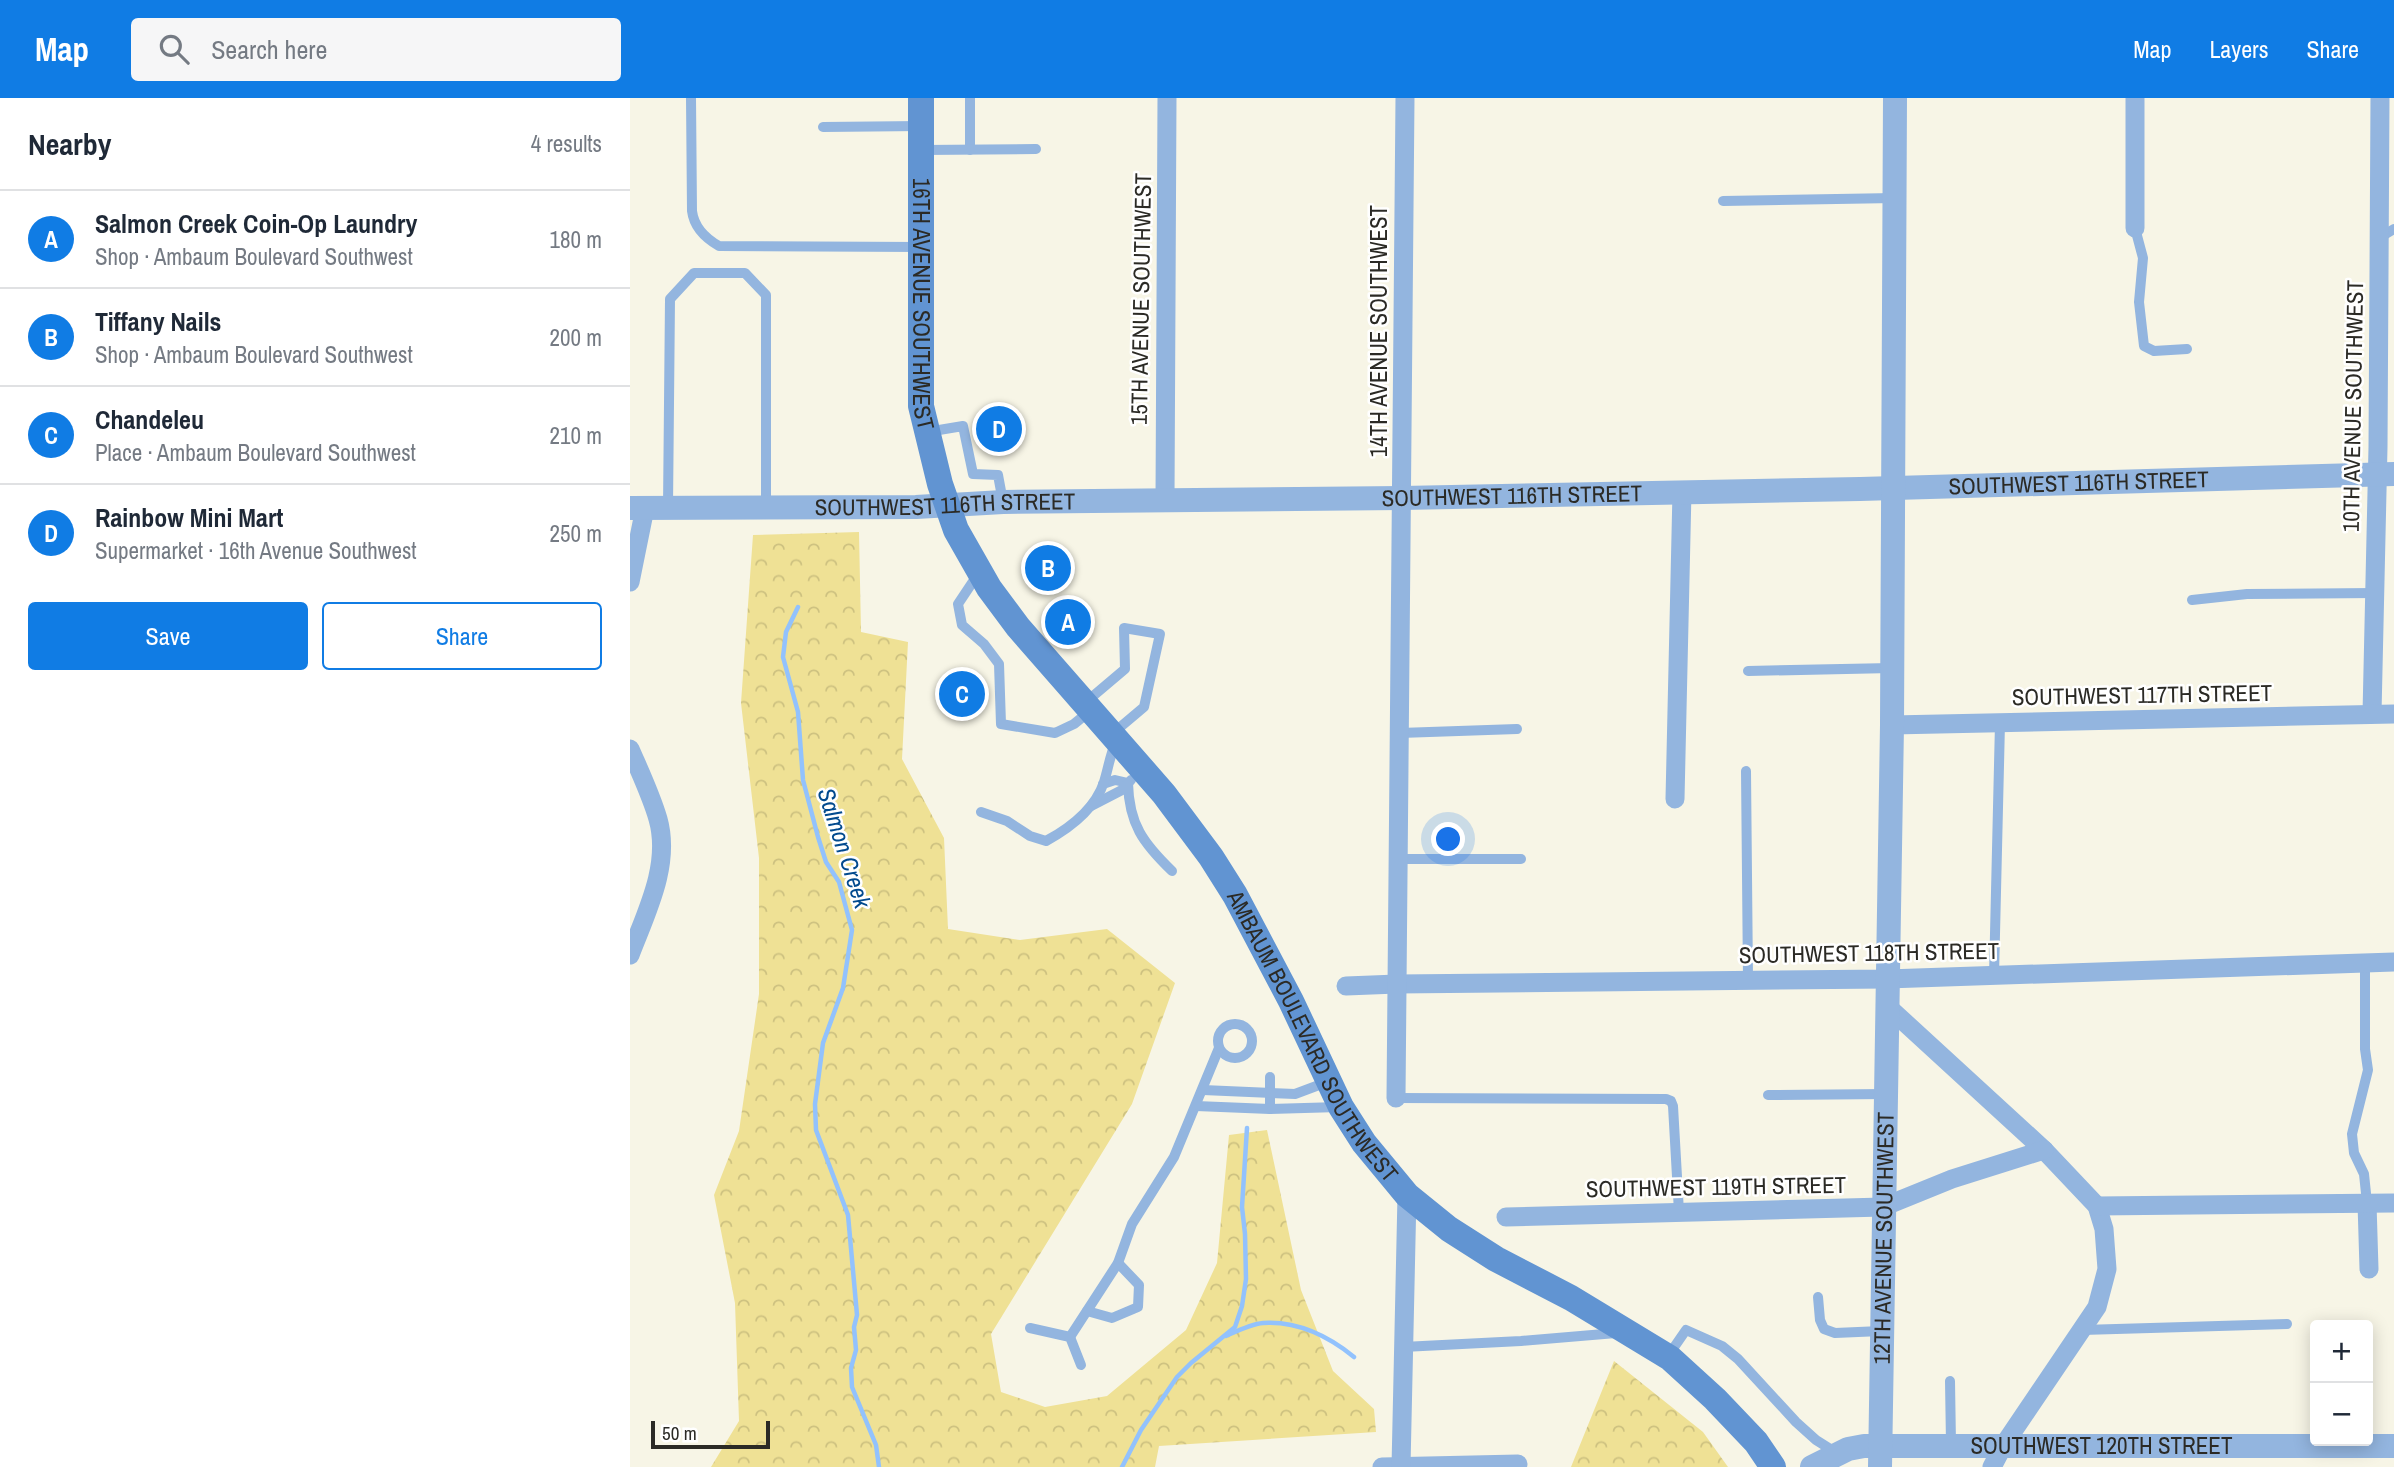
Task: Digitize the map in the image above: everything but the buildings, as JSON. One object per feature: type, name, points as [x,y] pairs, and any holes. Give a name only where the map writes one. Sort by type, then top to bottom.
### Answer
[{"type":"main road","name":"16TH AVENUE SOUTHWEST","points":[[921,98],[921,405],[926,432],[948,506]]},
{"type":"main road","name":"AMBAUM BOULEVARD SOUTHWEST","points":[[948,506],[957,532],[980,573],[1018,627],[1114,737],[1135,776],[1164,794],[1235,895],[1292,1000],[1341,1107],[1364,1143],[1406,1195],[1448,1229],[1496,1259],[1571,1298],[1668,1357],[1716,1399],[1756,1442],[1773,1467]]},
{"type":"street","name":"15TH AVENUE SOUTHWEST","points":[[1164,500],[1167,98]]},
{"type":"street","name":"14TH AVENUE SOUTHWEST","points":[[1396,1098],[1405,98]]},
{"type":"street","name":"12TH AVENUE SOUTHWEST","points":[[1880,1456],[1892,725],[1895,98]]},
{"type":"street","points":[[2135,98],[2135,228]]},
{"type":"street","name":"10TH AVENUE SOUTHWEST","points":[[2372,715],[2375,593],[2386,475],[2386,233],[2380,98]]},
{"type":"street","name":"SOUTHWEST 116TH STREET","points":[[648,508],[1402,498],[2386,475]]},
{"type":"street","points":[[1675,799],[1682,491]]},
{"type":"street","points":[[630,582],[648,508]]},
{"type":"street","name":"SOUTHWEST 117TH STREET","points":[[1892,725],[2394,714]]},
{"type":"street","points":[[630,749],[659,822],[661,856],[656,884],[630,955]]},
{"type":"street","name":"SOUTHWEST 118TH STREET","points":[[1346,986],[1887,979],[2394,962]]},
{"type":"street","points":[[1888,1007],[2044,1150],[2097,1206],[2104,1229],[2107,1269],[2097,1307],[1997,1457]]},
{"type":"street","name":"SOUTHWEST 119TH STREET","points":[[1506,1217],[1883,1207],[1952,1179],[2044,1150]]},
{"type":"street","points":[[1401,1467],[1406,1195]]},
{"type":"street","points":[[2367,1203],[2369,1269]]},
{"type":"street","points":[[2097,1206],[2394,1203]]},
{"type":"street","name":"SOUTHWEST 120TH STREET","points":[[1812,1467],[1838,1454],[1864,1446],[1880,1456],[1951,1445],[1997,1457],[2394,1446]]},
{"type":"street","points":[[1382,1467],[1518,1464]]},
{"type":"lane","points":[[691,98],[692,211],[694,223],[711,241],[719,246],[920,247]]},
{"type":"lane","points":[[970,98],[970,149]]},
{"type":"lane","points":[[823,127],[921,138],[970,149],[1036,149]]},
{"type":"lane","points":[[1723,201],[1895,198]]},
{"type":"lane","points":[[2135,228],[2143,258],[2138,302],[2144,346],[2154,351],[2187,349]]},
{"type":"lane","points":[[648,508],[670,299],[694,273],[745,273],[766,295],[766,508]]},
{"type":"lane","points":[[926,432],[963,426],[973,474],[998,475],[1003,502]]},
{"type":"lane","points":[[980,573],[958,604],[962,625],[984,645],[999,664],[1001,724],[1055,733],[1074,723],[1125,669],[1124,628],[1160,634],[1144,707],[1114,737],[1103,784],[1091,806]]},
{"type":"lane","points":[[2192,600],[2247,594],[2375,593]]},
{"type":"lane","points":[[1748,671],[1892,668]]},
{"type":"lane","points":[[1994,975],[2000,723]]},
{"type":"lane","points":[[1400,733],[1517,729]]},
{"type":"lane","points":[[1746,771],[1748,980]]},
{"type":"lane","points":[[1103,784],[1135,776]]},
{"type":"lane","points":[[981,812],[1007,821],[1030,836],[1046,841],[1061,833],[1091,806],[1122,790],[1135,776]]},
{"type":"lane","points":[[1135,776],[1131,811],[1139,834],[1153,853],[1172,871]]},
{"type":"lane","points":[[1399,859],[1521,859]]},
{"type":"lane","points":[[2365,962],[2365,1049],[2368,1070],[2351,1134],[2354,1153],[2364,1174],[2367,1203]]},
{"type":"lane","points":[[1070,1337],[1118,1263],[1132,1224],[1174,1157],[1219,1048]]},
{"type":"lane","points":[[1270,1077],[1270,1109]]},
{"type":"lane","points":[[1203,1090],[1295,1094],[1329,1081]]},
{"type":"lane","points":[[1768,1095],[1886,1094]]},
{"type":"lane","points":[[1396,1098],[1665,1099],[1674,1106],[1679,1212]]},
{"type":"lane","points":[[1196,1107],[1341,1107]]},
{"type":"lane","points":[[1087,1311],[1112,1318],[1138,1307],[1139,1285],[1118,1263]]},
{"type":"lane","points":[[1818,1297],[1820,1320],[1824,1329],[1835,1333],[1882,1331]]},
{"type":"lane","points":[[2082,1330],[2287,1324]]},
{"type":"lane","points":[[1030,1328],[1070,1337]]},
{"type":"lane","points":[[1668,1357],[1686,1330],[1722,1346],[1738,1359],[1796,1422],[1816,1440],[1838,1454]]},
{"type":"lane","points":[[1404,1347],[1628,1332]]},
{"type":"lane","points":[[1070,1337],[1081,1365]]},
{"type":"lane","points":[[1950,1381],[1951,1445]]},
{"type":"green space","points":[[859,532],[861,632],[908,642],[902,759],[944,838],[948,929],[1020,940],[1107,929],[1175,983],[1132,1104],[991,1334],[1001,1392],[1045,1407],[1107,1396],[1186,1330],[1217,1263],[1229,1135],[1267,1130],[1301,1290],[1333,1371],[1374,1409],[1376,1432],[1159,1446],[1155,1467],[711,1467],[739,1421],[735,1303],[714,1195],[739,1131],[759,994],[759,858],[741,703],[753,535]]},
{"type":"green space","points":[[1614,1361],[1703,1432],[1728,1467],[1571,1467]]},
{"type":"waterway","name":"Salmon Creek","points":[[798,607],[786,632],[783,657],[798,712],[803,780],[826,862],[839,882],[852,930],[843,988],[823,1043],[815,1104],[816,1130],[848,1215],[857,1315],[854,1327],[856,1350],[851,1368],[852,1387],[876,1445],[879,1467]]},
{"type":"waterway","points":[[1122,1467],[1141,1430],[1177,1377],[1235,1327],[1242,1306],[1246,1279],[1242,1207],[1247,1128]]},
{"type":"waterway","points":[[1226,1336],[1258,1324],[1288,1324],[1323,1336],[1354,1357]]},
{"type":"place","name":"Rainbow Mini Mart","points":[[999,429]]},
{"type":"place","name":"Tiffany Nails","points":[[1048,568]]},
{"type":"place","name":"Salmon Creek Coin-Op Laundry","points":[[1068,622]]},
{"type":"place","name":"Chandeleu","points":[[962,694]]}]
